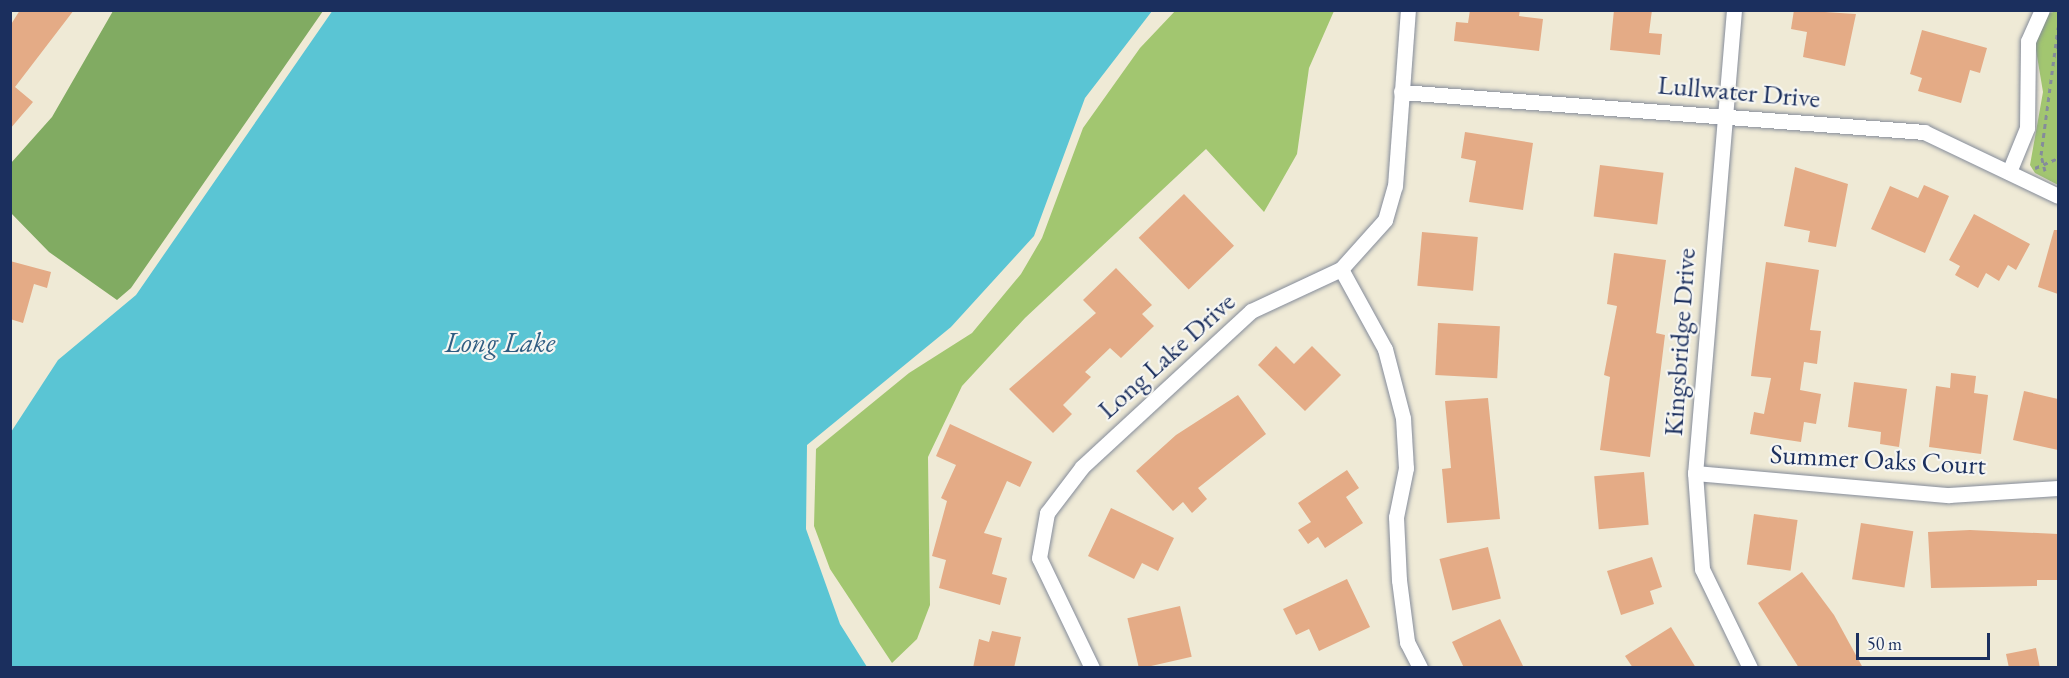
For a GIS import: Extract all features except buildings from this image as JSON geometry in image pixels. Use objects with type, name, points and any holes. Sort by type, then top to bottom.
[{"type":"street","name":"Long Lake Drive","points":[[1092,668],[1039,558],[1047,513],[1089,459],[1251,311],[1341,269],[1385,220],[1395,186],[1408,10]]},
{"type":"street","name":"Kingsbridge Drive","points":[[1734,10],[1722,116],[1695,473],[1702,569],[1750,668]]},
{"type":"street","points":[[2009,172],[2027,128],[2028,41],[2042,10]]},
{"type":"street","name":"Lullwater Drive","points":[[1401,92],[1924,132],[2058,196]]},
{"type":"street","points":[[1341,269],[1385,349],[1403,418],[1406,468],[1396,516],[1400,580],[1407,642],[1420,668]]},
{"type":"street","name":"Summer Oaks Court","points":[[1695,473],[1949,495],[2058,488]]},
{"type":"path","points":[[2053,178],[2041,155],[2052,54],[2058,27]]},
{"type":"path","points":[[2052,54],[2058,60]]},
{"type":"green space","points":[[1176,10],[1334,11],[1309,68],[1297,154],[1264,212],[1206,149],[1025,318],[962,386],[928,457],[930,605],[917,639],[892,663],[830,569],[814,526],[816,449],[909,373],[972,333],[1021,274],[1042,238],[1083,128],[1140,48]]},
{"type":"green space","points":[[113,11],[323,11],[131,288],[117,300],[49,252],[10,212],[11,163],[52,117]]},
{"type":"green space","points":[[2058,11],[2058,185],[2035,173],[2030,165],[2043,92],[2035,44],[2049,13]]},
{"type":"water","name":"Long Lake","points":[[333,10],[1152,11],[1085,98],[1034,236],[951,327],[807,445],[806,529],[840,624],[867,667],[11,667],[11,432],[58,360],[136,295]]}]
